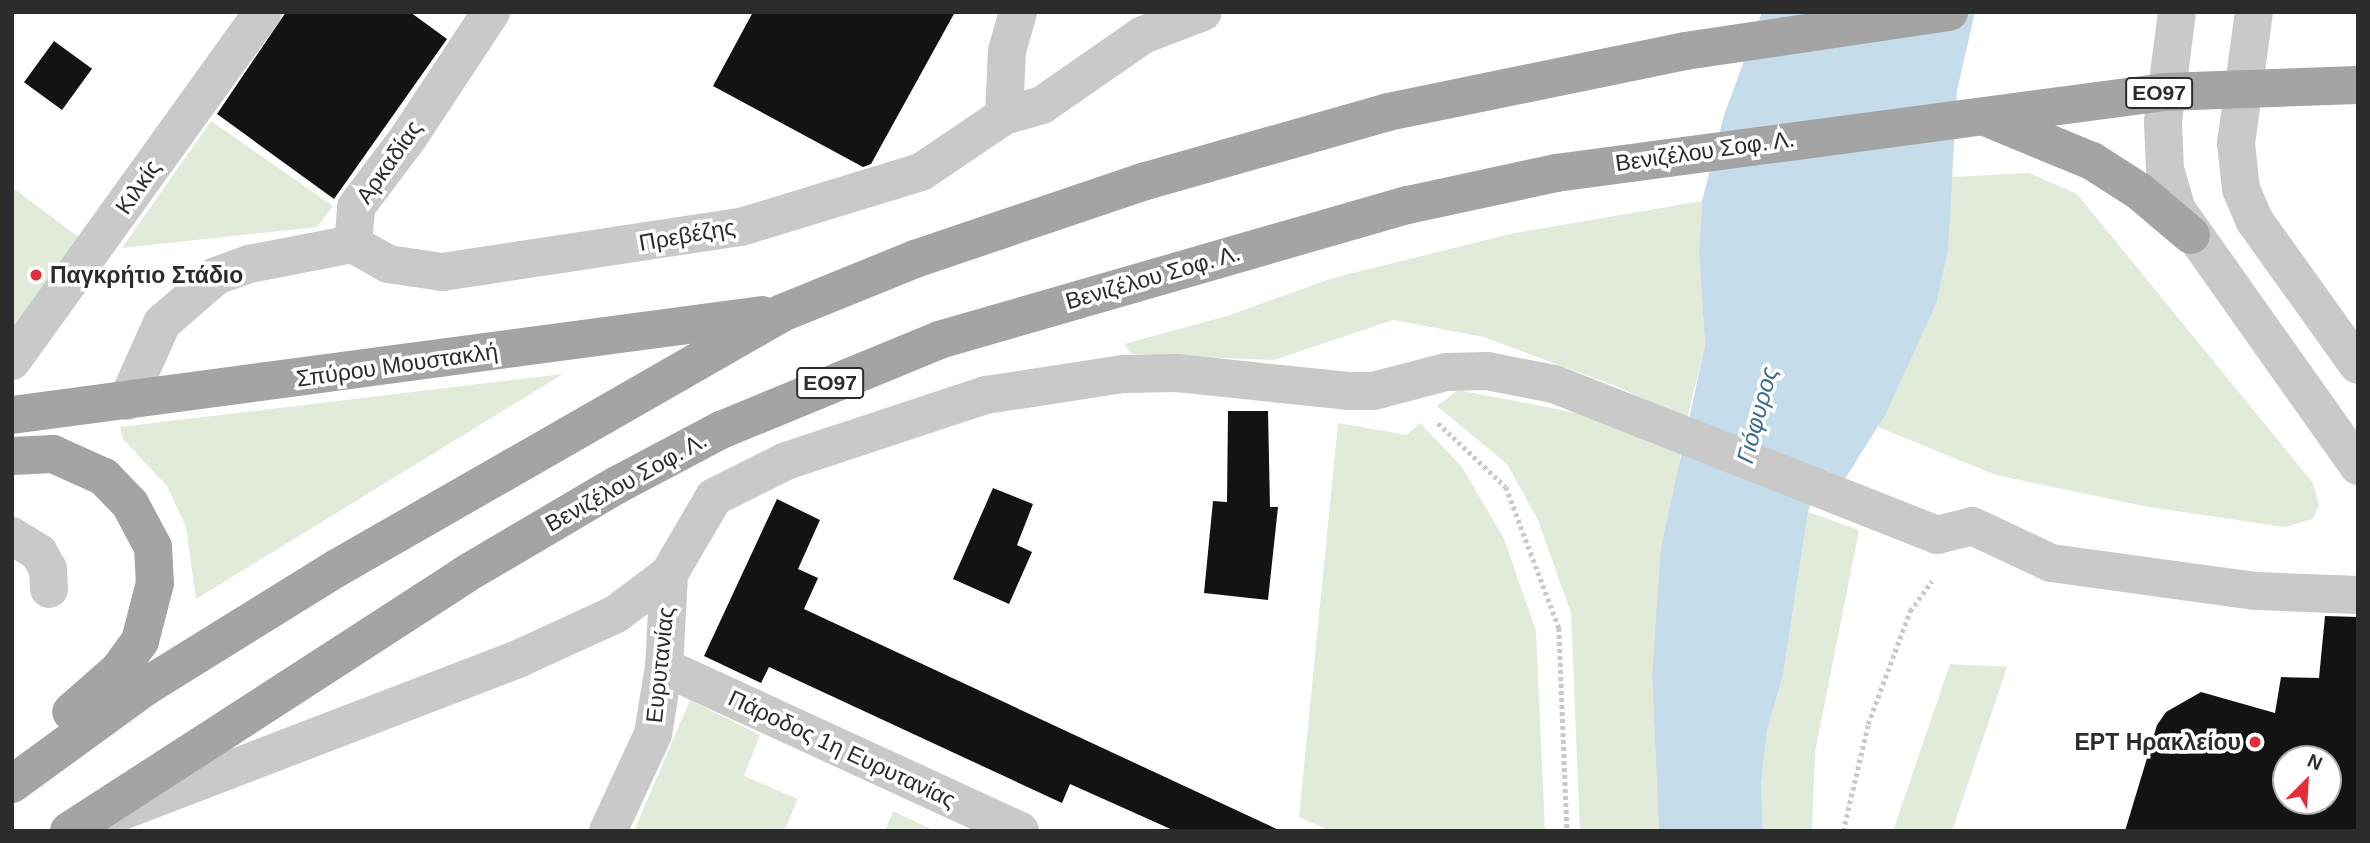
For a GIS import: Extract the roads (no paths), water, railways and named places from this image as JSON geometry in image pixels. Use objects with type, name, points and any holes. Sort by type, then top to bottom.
[{"type":"main road","points":[[12,784],[145,687],[337,568],[782,313],[915,259],[1146,181],[1388,112],[1685,51],[1949,12]]},
{"type":"main road","name":"Βενιζέλου Σοφ. Λ.","points":[[70,831],[464,575],[582,505],[721,430],[939,340],[1101,290],[1408,205],[1556,173],[1681,153],[2165,92],[2358,85]]},
{"type":"main road","points":[[1968,115],[2092,161],[2139,191],[2192,234]]},
{"type":"main road","name":"Σπύρου Μουστακλή","points":[[12,415],[782,313]]},
{"type":"main road","points":[[12,456],[53,454],[113,484],[148,536],[155,583],[147,621],[132,654],[90,700],[42,732],[12,765]]},
{"type":"street","name":"Κιλκίς","points":[[12,360],[262,12]]},
{"type":"street","name":"Αρκαδίας","points":[[353,244],[356,207],[408,138],[491,12]]},
{"type":"street","points":[[1004,116],[1004,70],[1018,12]]},
{"type":"street","name":"Πρεβέζης","points":[[353,244],[388,264],[442,272],[741,227],[921,172],[1004,116],[1042,105],[1143,36],[1203,12]]},
{"type":"street","points":[[2177,12],[2165,92],[2165,169],[2177,210],[2358,466]]},
{"type":"street","points":[[2254,12],[2236,160],[2246,204],[2358,365]]},
{"type":"street","points":[[127,401],[162,323],[216,276],[270,259],[353,244]]},
{"type":"street","points":[[70,831],[520,658],[616,614],[669,573],[714,497],[737,483],[786,461],[986,395],[1124,374],[1177,373],[1348,391],[1396,385],[1446,372],[1487,371],[1554,384],[1937,535],[1972,526],[2051,564],[2256,591],[2358,594]]},
{"type":"street","points":[[12,536],[39,553],[48,569],[49,589]]},
{"type":"street","name":"Ευρυτανίας","points":[[608,831],[653,734],[664,667],[669,573]]},
{"type":"street","name":"Πάροδος 1η Ευρυτανίας","points":[[664,667],[1020,831]]},
{"type":"water","name":"Γιόφυρος","points":[[1762,12],[1975,12],[1957,91],[1948,250],[1936,304],[1885,415],[1845,479],[1825,470],[1808,512],[1783,675],[1767,731],[1761,785],[1763,831],[1659,831],[1652,676],[1661,548],[1705,345],[1699,252],[1702,201],[1724,115]]},
{"type":"place","name":"Παγκρήτιο Στάδιο","points":[[36,275]]},
{"type":"place","name":"ΕΡΤ Ηρακλείου","points":[[2255,742]]}]
